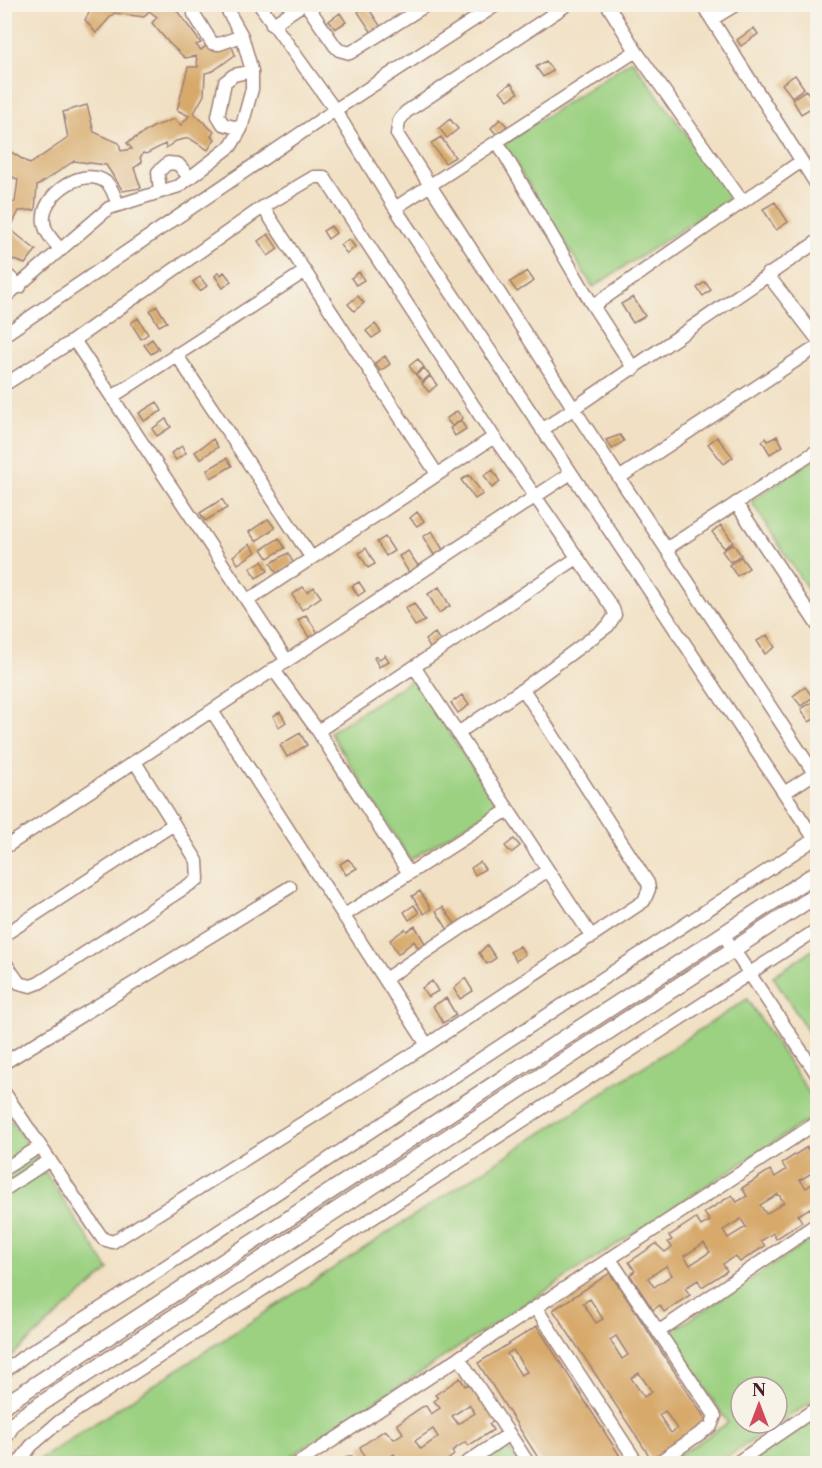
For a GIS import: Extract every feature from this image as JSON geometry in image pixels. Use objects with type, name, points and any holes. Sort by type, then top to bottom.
[{"type":"street","points":[[196,4],[194,14],[212,43],[219,44],[242,36]]},
{"type":"street","points":[[4,298],[109,208],[179,186],[225,153],[241,129],[252,89],[252,71],[242,36],[224,4]]},
{"type":"street","points":[[4,1372],[23,1357],[141,1283],[816,840],[395,208],[335,110],[259,4]]},
{"type":"street","points":[[272,25],[305,4],[334,46],[350,53],[428,4]]},
{"type":"street","points":[[4,335],[335,110],[498,4]]},
{"type":"street","points":[[568,4],[406,112],[399,121],[397,134],[619,478],[816,772],[784,793]]},
{"type":"street","points":[[607,4],[636,51],[742,201]]},
{"type":"street","points":[[702,4],[800,162],[818,187]]},
{"type":"street","points":[[712,19],[737,4]]},
{"type":"street","points":[[814,4],[818,10]]},
{"type":"street","points":[[395,208],[636,51]]},
{"type":"street","points":[[241,129],[223,124],[218,116],[225,82],[234,75],[252,71]]},
{"type":"street","points":[[498,143],[593,306],[634,369]]},
{"type":"street","points":[[593,306],[800,162]]},
{"type":"street","points":[[160,192],[158,172],[168,163],[178,164],[190,178]]},
{"type":"street","points":[[4,385],[74,340],[263,207],[314,177],[324,177],[534,497],[610,603],[615,615],[613,620],[524,689],[458,733]]},
{"type":"street","points":[[61,250],[46,231],[44,223],[47,203],[55,192],[67,184],[96,179],[107,183],[118,204]]},
{"type":"street","points":[[263,207],[437,474]]},
{"type":"street","points":[[542,430],[818,241]]},
{"type":"street","points":[[4,272],[20,286]]},
{"type":"street","points":[[112,397],[304,272]]},
{"type":"street","points":[[767,274],[818,340]]},
{"type":"street","points":[[74,340],[287,661]]},
{"type":"street","points":[[619,478],[818,346]]},
{"type":"street","points":[[176,354],[311,557]]},
{"type":"street","points":[[247,601],[494,437]]},
{"type":"street","points":[[666,549],[818,450]]},
{"type":"street","points":[[4,849],[571,473]]},
{"type":"street","points":[[736,503],[818,626]]},
{"type":"street","points":[[318,731],[577,558]]},
{"type":"street","points":[[415,668],[592,937]]},
{"type":"street","points":[[273,669],[318,731],[408,872]]},
{"type":"street","points":[[4,1092],[48,1161],[103,1239],[113,1242],[427,1045],[644,901],[649,889],[648,883],[524,689]]},
{"type":"street","points":[[212,711],[427,1045]]},
{"type":"street","points":[[4,961],[20,983],[31,986],[198,879],[199,867],[135,762]]},
{"type":"street","points":[[343,916],[408,872],[508,810]]},
{"type":"street","points":[[4,935],[174,824]]},
{"type":"street","points":[[385,979],[548,870]]},
{"type":"street","points":[[4,1405],[818,872]]},
{"type":"street","points":[[4,1063],[290,887]]},
{"type":"street","points":[[4,1438],[12,1425],[21,1417],[818,894]]},
{"type":"street","points":[[18,1464],[31,1446],[60,1421],[818,928]]},
{"type":"street","points":[[723,934],[818,1076]]},
{"type":"street","points":[[297,1464],[817,1125]]},
{"type":"street","points":[[4,1169],[39,1147]]},
{"type":"street","points":[[4,1190],[48,1161]]},
{"type":"street","points":[[658,1332],[818,1223]]},
{"type":"street","points":[[610,1259],[716,1416],[711,1426],[656,1464]]},
{"type":"street","points":[[536,1308],[638,1464]]},
{"type":"street","points":[[460,1359],[529,1464]]},
{"type":"street","points":[[741,1462],[818,1407]]},
{"type":"street","points":[[465,1464],[509,1434]]},
{"type":"green space","points":[[632,60],[732,197],[593,287],[503,144]]},
{"type":"green space","points":[[817,457],[817,604],[751,501]]},
{"type":"green space","points":[[413,679],[498,805],[410,860],[330,732]]},
{"type":"green space","points":[[817,947],[817,1046],[773,976]]},
{"type":"green space","points":[[747,999],[817,1105],[817,1114],[281,1463],[34,1463]]},
{"type":"green space","points":[[4,1109],[109,1270],[5,1362],[4,1362]]},
{"type":"green space","points":[[817,1236],[817,1294],[809,1300],[817,1313],[817,1398],[789,1416],[789,1375],[729,1375],[729,1435],[761,1435],[718,1463],[667,1463],[728,1423],[669,1333]]},
{"type":"green space","points":[[817,1418],[817,1463],[754,1463],[752,1461]]},
{"type":"green space","points":[[506,1445],[518,1463],[477,1463]]},
{"type":"building","points":[[94,4],[172,4],[201,43],[196,45],[201,50],[206,46],[212,50],[231,44],[235,55],[213,71],[205,73],[204,95],[194,113],[214,132],[211,136],[215,139],[208,150],[189,138],[176,141],[166,148],[165,144],[146,154],[143,153],[140,158],[142,162],[134,168],[141,188],[123,191],[106,165],[74,161],[37,186],[35,210],[19,211],[10,229],[36,250],[25,264],[4,256],[4,206],[15,202],[18,180],[4,172],[5,148],[30,164],[68,138],[63,112],[87,105],[94,132],[119,143],[121,151],[132,149],[127,143],[153,127],[174,119],[181,125],[189,116],[177,110],[188,67],[198,67],[196,56],[185,58],[168,42],[152,23],[157,17],[149,11],[144,17],[114,13],[96,33],[85,20]]},
{"type":"building","points":[[367,6],[381,27],[372,33],[358,12]]},
{"type":"building","points":[[340,13],[346,22],[335,29],[329,21]]},
{"type":"building","points":[[754,28],[758,34],[741,46],[737,40]]},
{"type":"building","points":[[546,61],[553,71],[543,77],[536,67]]},
{"type":"building","points":[[795,75],[804,88],[792,97],[782,84]]},
{"type":"building","points":[[511,83],[518,93],[508,100],[500,91]]},
{"type":"building","points":[[806,90],[816,105],[801,114],[792,99]]},
{"type":"building","points":[[450,119],[458,129],[447,138],[439,128]]},
{"type":"building","points":[[500,119],[507,126],[497,135],[491,128]]},
{"type":"building","points":[[441,137],[455,157],[445,163],[431,143]]},
{"type":"building","points":[[775,202],[788,222],[776,230],[763,209]]},
{"type":"building","points":[[331,226],[336,233],[328,239],[323,231]]},
{"type":"building","points":[[268,234],[278,249],[268,256],[258,241]]},
{"type":"building","points":[[349,239],[355,247],[347,254],[340,245]]},
{"type":"building","points":[[527,271],[534,281],[517,292],[510,282]]},
{"type":"building","points":[[219,272],[221,275],[224,272],[231,281],[223,288],[215,276]]},
{"type":"building","points":[[359,272],[364,280],[356,285],[351,278]]},
{"type":"building","points":[[200,277],[207,286],[200,291],[193,282]]},
{"type":"building","points":[[705,282],[711,290],[703,296],[697,288]]},
{"type":"building","points":[[358,296],[364,303],[354,311],[348,304]]},
{"type":"building","points":[[633,297],[645,316],[633,323],[621,304]]},
{"type":"building","points":[[157,306],[167,322],[159,326],[150,311]]},
{"type":"building","points":[[138,318],[148,334],[141,339],[131,323]]},
{"type":"building","points":[[375,324],[381,332],[372,338],[366,331]]},
{"type":"building","points":[[152,339],[159,349],[151,354],[144,345]]},
{"type":"building","points":[[385,356],[390,364],[380,371],[375,363]]},
{"type":"building","points":[[418,359],[424,367],[415,374],[409,366]]},
{"type":"building","points":[[424,368],[430,375],[422,382],[416,375]]},
{"type":"building","points":[[430,376],[437,385],[429,392],[422,384]]},
{"type":"building","points":[[157,402],[162,411],[144,421],[139,413]]},
{"type":"building","points":[[457,411],[463,418],[452,426],[446,419]]},
{"type":"building","points":[[166,419],[171,427],[157,436],[152,429]]},
{"type":"building","points":[[461,421],[466,429],[455,436],[450,428]]},
{"type":"building","points":[[620,435],[624,441],[612,449],[606,440]]},
{"type":"building","points":[[777,436],[783,446],[770,454],[762,441],[766,438],[768,441]]},
{"type":"building","points":[[717,437],[733,457],[724,464],[708,444]]},
{"type":"building","points":[[213,439],[218,447],[200,459],[195,452]]},
{"type":"building","points":[[182,446],[186,453],[176,460],[171,453]]},
{"type":"building","points":[[227,458],[232,466],[211,478],[207,470]]},
{"type":"building","points":[[493,470],[500,482],[492,488],[484,475]]},
{"type":"building","points":[[469,475],[483,494],[475,499],[461,480]]},
{"type":"building","points":[[222,499],[227,508],[205,521],[200,513]]},
{"type":"building","points":[[417,512],[424,521],[417,526],[410,518]]},
{"type":"building","points":[[268,519],[275,528],[256,541],[249,532]]},
{"type":"building","points":[[721,525],[733,542],[724,548],[712,532]]},
{"type":"building","points":[[432,531],[443,550],[434,555],[423,537]]},
{"type":"building","points":[[385,537],[394,551],[386,556],[377,542]]},
{"type":"building","points":[[279,538],[285,548],[268,558],[262,549]]},
{"type":"building","points":[[250,544],[256,552],[238,564],[233,556]]},
{"type":"building","points":[[733,544],[741,555],[730,562],[722,551]]},
{"type":"building","points":[[366,548],[375,564],[368,568],[359,553]]},
{"type":"building","points":[[408,551],[421,570],[411,576],[399,556]]},
{"type":"building","points":[[288,553],[294,564],[277,574],[271,563]]},
{"type":"building","points":[[741,557],[749,568],[737,576],[729,565]]},
{"type":"building","points":[[262,561],[268,571],[256,578],[250,568]]},
{"type":"building","points":[[359,582],[365,591],[358,596],[352,586]]},
{"type":"building","points":[[303,587],[307,592],[314,587],[321,597],[302,610],[292,595]]},
{"type":"building","points":[[439,587],[450,606],[439,613],[428,594]]},
{"type":"building","points":[[414,603],[425,621],[415,626],[405,608]]},
{"type":"building","points":[[306,615],[318,633],[310,639],[298,620]]},
{"type":"building","points":[[435,633],[440,641],[430,648],[425,640]]},
{"type":"building","points":[[767,635],[775,647],[765,654],[757,641]]},
{"type":"building","points":[[385,655],[389,661],[379,667],[374,658],[376,656],[378,660]]},
{"type":"building","points":[[805,687],[813,697],[801,706],[793,696]]},
{"type":"building","points":[[462,695],[469,705],[458,713],[451,703]]},
{"type":"building","points":[[814,701],[818,707],[818,717],[809,722],[801,709]]},
{"type":"building","points":[[280,712],[286,722],[279,727],[273,716]]},
{"type":"building","points":[[300,733],[307,745],[287,757],[280,745]]},
{"type":"building","points":[[514,839],[520,846],[511,853],[505,846]]},
{"type":"building","points":[[348,859],[357,868],[346,875],[340,864]]},
{"type":"building","points":[[480,862],[485,869],[475,875],[471,868]]},
{"type":"building","points":[[420,891],[431,909],[424,914],[412,896]]},
{"type":"building","points":[[414,905],[419,913],[409,920],[404,912]]},
{"type":"building","points":[[443,907],[456,925],[448,930],[436,911]]},
{"type":"building","points":[[415,926],[426,945],[419,949],[414,941],[398,954],[390,940],[405,929],[407,931]]},
{"type":"building","points":[[487,945],[496,958],[487,964],[479,953]]},
{"type":"building","points":[[520,946],[525,954],[516,961],[510,952]]},
{"type":"building","points":[[465,978],[473,991],[460,999],[454,989]]},
{"type":"building","points":[[432,981],[438,991],[428,997],[422,988]]},
{"type":"building","points":[[446,998],[456,1015],[443,1023],[433,1006]]},
{"type":"building","points":[[807,1147],[812,1155],[818,1152],[818,1174],[815,1171],[800,1180],[806,1188],[818,1180],[818,1212],[814,1214],[810,1208],[798,1215],[802,1222],[776,1239],[773,1233],[761,1241],[765,1246],[740,1262],[735,1256],[723,1264],[727,1271],[702,1287],[698,1280],[685,1288],[690,1295],[664,1312],[660,1305],[653,1310],[630,1275],[635,1271],[629,1262],[656,1244],[665,1252],[672,1247],[668,1242],[672,1240],[669,1236],[696,1218],[701,1226],[710,1221],[704,1213],[732,1195],[737,1202],[747,1196],[742,1188],[770,1170],[775,1177],[786,1170],[782,1163]],"holes":[[[778,1194],[784,1202],[766,1214],[760,1205]],[[741,1219],[746,1227],[728,1238],[723,1230]],[[704,1243],[710,1252],[690,1265],[684,1256]],[[666,1266],[672,1275],[654,1287],[648,1278]]]},
{"type":"building","points":[[610,1273],[708,1423],[652,1460],[553,1310]],"holes":[[[590,1299],[603,1319],[596,1323],[583,1303]],[[616,1336],[628,1355],[622,1359],[610,1340]],[[639,1373],[652,1392],[644,1397],[631,1378]],[[665,1411],[677,1429],[671,1433],[659,1415]]]},
{"type":"building","points":[[537,1326],[625,1464],[542,1464],[478,1363]],"holes":[[[513,1350],[527,1372],[521,1375],[507,1354]]]},
{"type":"building","points":[[460,1378],[465,1386],[472,1382],[497,1419],[489,1424],[493,1430],[468,1446],[465,1442],[452,1451],[454,1455],[442,1464],[400,1464],[394,1454],[379,1464],[336,1464],[348,1456],[352,1456],[356,1461],[364,1456],[360,1447],[385,1430],[394,1439],[403,1433],[397,1424],[422,1407],[426,1406],[431,1414],[440,1408],[434,1401],[438,1398],[435,1395]],"holes":[[[469,1405],[475,1413],[458,1424],[452,1416]],[[433,1429],[438,1437],[421,1449],[415,1441]]]}]
